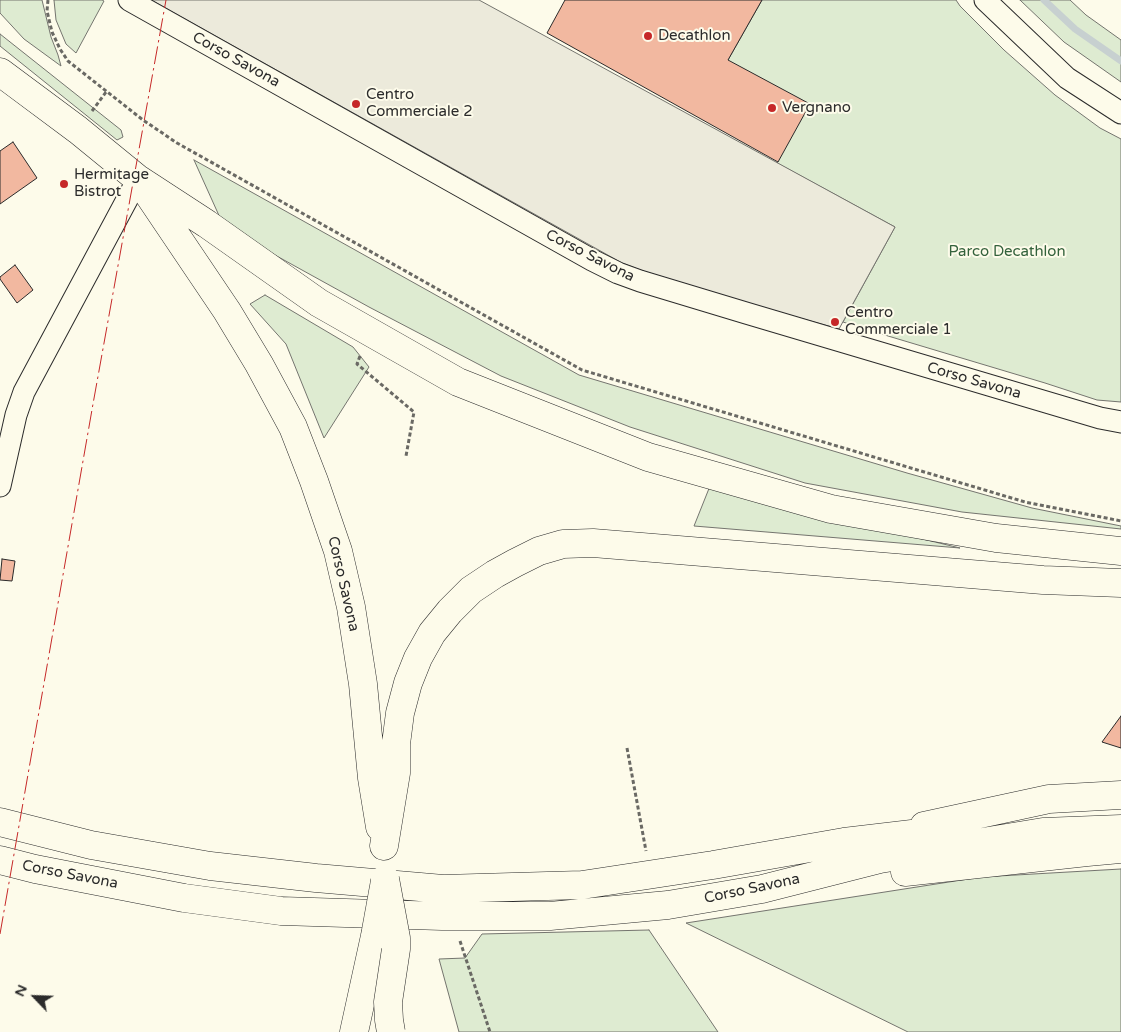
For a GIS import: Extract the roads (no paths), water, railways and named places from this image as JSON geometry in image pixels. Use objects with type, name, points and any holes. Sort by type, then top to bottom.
[{"type":"main road","name":"Corso Savona","points":[[0,72],[78,130],[138,179],[227,311],[259,364],[293,427],[314,481],[338,551],[351,607],[363,684],[372,778],[385,864],[375,936],[354,1032]]},
{"type":"main road","points":[[138,179],[207,224],[319,303],[458,382],[648,457],[831,509],[996,538],[1121,551]]},
{"type":"main road","points":[[391,1032],[388,1002],[396,938],[385,864],[396,773],[396,744],[400,713],[408,683],[418,658],[432,633],[450,611],[472,590],[495,574],[539,551],[563,544],[593,543],[1043,580],[1121,583]]},
{"type":"main road","points":[[844,842],[1049,799],[1121,795]]},
{"type":"main road","name":"Corso Savona","points":[[0,822],[91,845],[210,866],[316,878],[443,889],[582,885],[844,842],[1051,817],[1121,813]]},
{"type":"main road","name":"Corso Savona","points":[[0,860],[35,869],[184,898],[280,911],[442,916],[550,916],[668,905],[762,889],[890,857],[1043,832],[1121,829]]},
{"type":"main road","points":[[762,889],[1121,849]]},
{"type":"street","name":"Corso Savona","points":[[129,0],[618,273],[1100,418],[1121,422]]},
{"type":"street","points":[[985,0],[1067,78],[1121,114]]},
{"type":"street","points":[[0,486],[8,413],[24,392],[138,179]]},
{"type":"waterway","points":[[1044,0],[1075,29],[1121,61]]},
{"type":"place","name":"Decathlon","points":[[648,36]]},
{"type":"place","name":"Centro Commerciale 2","points":[[356,104]]},
{"type":"place","name":"Vergnano","points":[[772,108]]},
{"type":"place","name":"Hermitage Bistrot","points":[[64,184]]},
{"type":"place","name":"Centro Commerciale 1","points":[[835,322]]},
{"type":"park label","name":"Parco Decathlon","points":[[1007,252]]}]
